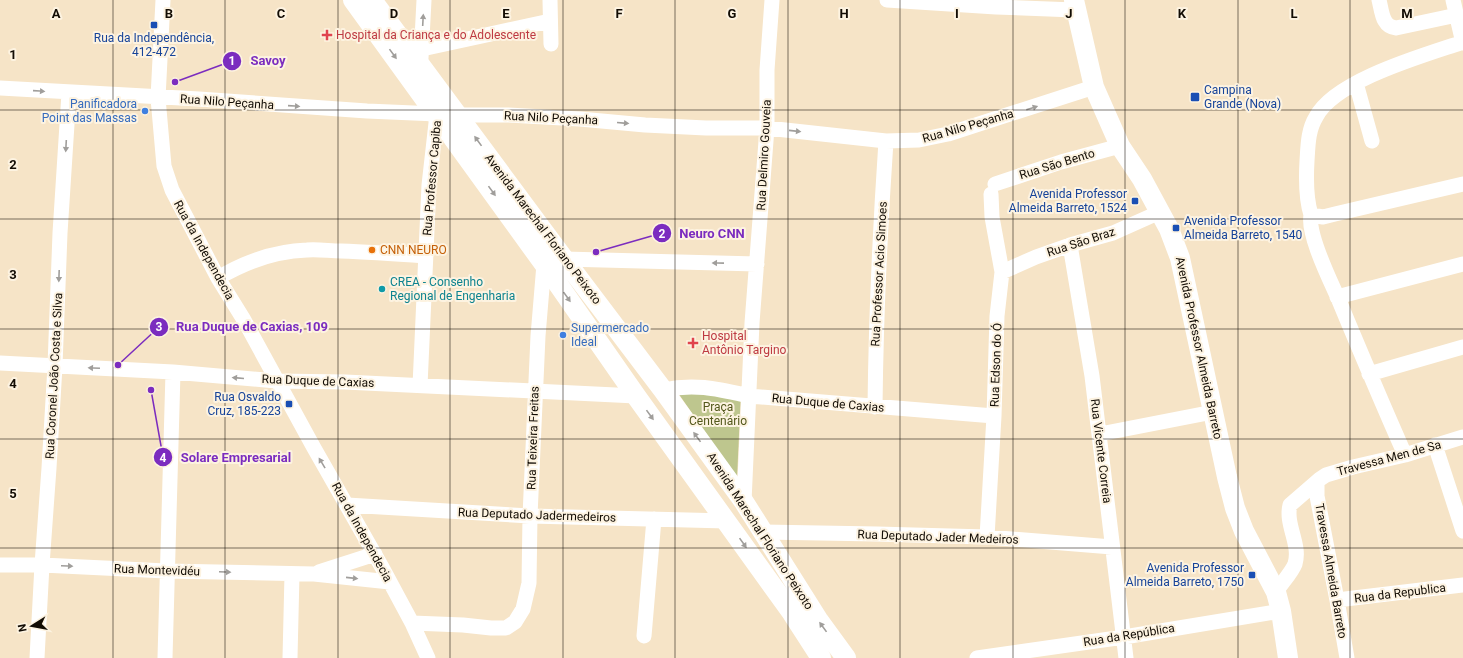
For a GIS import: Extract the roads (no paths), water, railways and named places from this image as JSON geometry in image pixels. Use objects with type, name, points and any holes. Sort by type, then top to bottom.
[{"type":"main road","name":"Avenida Marechal Floriano Peixoto","points":[[353,0],[437,114],[636,396],[727,521],[792,613],[821,658]]},
{"type":"main road","name":"Avenida Marechal Floriano Peixoto","points":[[372,0],[421,58],[458,115],[663,390],[744,502],[819,621],[846,658]]},
{"type":"main road","name":"Avenida Professor Almeida Barreto","points":[[1075,5],[1094,87],[1120,146],[1142,179],[1160,212],[1169,229],[1180,258],[1235,508],[1244,531],[1278,601],[1288,658]]},
{"type":"main road","name":"Rua Nilo Peçanha","points":[[437,114],[458,115]]},
{"type":"street","name":"Rua da Independecia","points":[[163,0],[158,98],[164,166],[172,190],[218,278],[244,320],[276,381],[375,554],[412,623],[428,658]]},
{"type":"street","points":[[424,0],[421,58],[550,21]]},
{"type":"street","points":[[550,0],[551,44]]},
{"type":"street","name":"Rua Delmiro Gouveia","points":[[744,502],[752,323],[767,128],[767,70],[772,0]]},
{"type":"street","points":[[887,0],[996,7],[1075,5]]},
{"type":"street","points":[[1379,0],[1386,24],[1390,28],[1457,15]]},
{"type":"street","points":[[1405,455],[1369,374],[1313,234],[1310,223],[1306,170],[1310,129],[1316,115],[1330,100],[1356,83],[1395,64],[1463,43],[1453,0]]},
{"type":"street","points":[[1356,83],[1372,141]]},
{"type":"street","name":"Rua Nilo Peçanha","points":[[458,115],[508,115],[706,128],[767,128],[886,141],[920,140],[942,136],[1094,87]]},
{"type":"street","name":"Rua Nilo Peçanha","points":[[0,88],[437,114]]},
{"type":"street","name":"Rua Coronel João Costa e Silva","points":[[37,658],[42,565],[50,468],[60,233],[69,93]]},
{"type":"street","name":"Rua Professor Capiba","points":[[420,386],[429,186],[437,114]]},
{"type":"street","name":"Rua Professor Acio Simoes","points":[[875,407],[879,255],[886,141]]},
{"type":"street","name":"Rua São Bento","points":[[993,189],[1061,162],[1120,146]]},
{"type":"street","points":[[1310,212],[1323,217],[1463,184]]},
{"type":"street","name":"Rua Edson do Ó","points":[[987,537],[994,416],[997,316],[1002,272],[992,217],[993,189]]},
{"type":"street","name":"Rua São Braz","points":[[1002,272],[1036,257],[1070,245],[1113,233],[1160,212]]},
{"type":"street","name":"Rua Vicente Correia","points":[[1070,245],[1100,434],[1126,658]]},
{"type":"street","points":[[218,278],[230,270],[262,258],[289,252],[308,250],[426,256]]},
{"type":"street","points":[[564,259],[757,264]]},
{"type":"street","name":"Rua Teixeira Freitas","points":[[412,623],[506,628],[515,622],[523,609],[528,582],[535,391],[544,264]]},
{"type":"street","points":[[1337,297],[1463,264]]},
{"type":"street","points":[[1369,374],[1463,347]]},
{"type":"street","name":"Rua Duque de Caxias","points":[[0,363],[173,372],[276,381],[345,382],[636,396]]},
{"type":"street","points":[[165,658],[166,570],[173,372]]},
{"type":"street","name":"Rua Duque de Caxias","points":[[663,390],[680,386],[696,386],[715,388],[749,396],[994,416]]},
{"type":"street","points":[[1100,434],[1213,412]]},
{"type":"street","name":"Travessa Men de Sa","points":[[1278,601],[1295,565],[1296,555],[1289,510],[1290,505],[1300,495],[1326,475],[1405,455],[1463,437]]},
{"type":"street","points":[[1435,446],[1461,516],[1463,531]]},
{"type":"street","name":"Travessa Almeida Barreto","points":[[1317,483],[1317,496],[1337,600],[1346,658]]},
{"type":"street","name":"Rua Deputado Jadermedeiros","points":[[347,505],[530,516],[727,521]]},
{"type":"street","points":[[644,636],[654,519]]},
{"type":"street","name":"Rua Deputado Jader Medeiros","points":[[763,532],[987,537],[1112,547]]},
{"type":"street","name":"Rua Montevidéu","points":[[314,574],[375,554]]},
{"type":"street","name":"Rua Montevidéu","points":[[0,565],[42,565],[314,574],[390,582]]},
{"type":"street","points":[[290,658],[292,574]]},
{"type":"street","name":"Rua da Republica","points":[[1337,600],[1463,585]]},
{"type":"street","name":"Rua da República","points":[[977,658],[1124,637],[1278,601]]},
{"type":"place","name":"Rua da Independência, 412-472","points":[[154,25]]},
{"type":"place","name":"Hospital da Criança e do Adolescente","points":[[327,35]]},
{"type":"place","name":"Savoy","points":[[175,82]]},
{"type":"place","name":"Campina Grande (Nova)","points":[[1195,97]]},
{"type":"place","name":"Panificadora Point das Massas","points":[[145,111]]},
{"type":"place","name":"Avenida Professor Almeida Barreto, 1524","points":[[1135,201]]},
{"type":"place","name":"Avenida Professor Almeida Barreto, 1540","points":[[1176,228]]},
{"type":"place","name":"CNN NEURO","points":[[372,250]]},
{"type":"place","name":"Neuro CNN","points":[[596,252]]},
{"type":"place","name":"CREA - Consenho Regional de Engenharia","points":[[382,289]]},
{"type":"place","name":"Supermercado Ideal","points":[[563,335]]},
{"type":"place","name":"Hospital Antônio Targino","points":[[693,343]]},
{"type":"place","name":"Rua Duque de Caxias, 109","points":[[118,365]]},
{"type":"place","name":"Solare Empresarial","points":[[151,390]]},
{"type":"place","name":"Rua Osvaldo Cruz, 185-223","points":[[289,404]]},
{"type":"place","name":"Avenida Professor Almeida Barreto, 1750","points":[[1252,575]]},
{"type":"park label","name":"Praça Centenário","points":[[718,414]]}]
